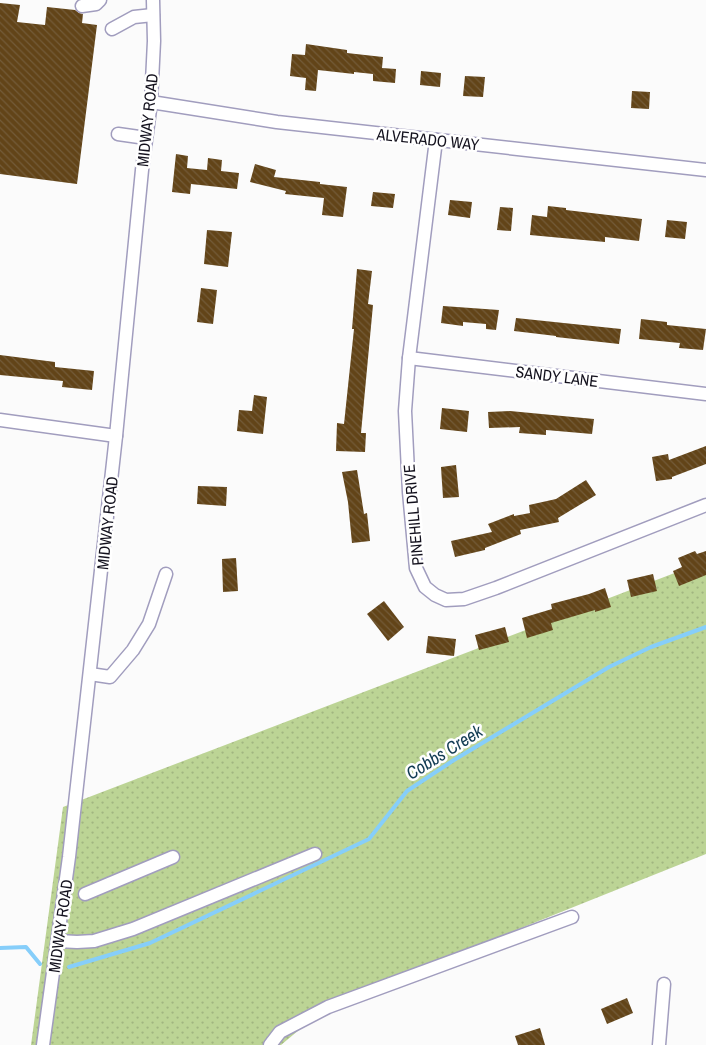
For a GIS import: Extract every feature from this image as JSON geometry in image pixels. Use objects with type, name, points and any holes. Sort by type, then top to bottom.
[{"type":"street","points":[[82,6],[96,4],[100,0]]},
{"type":"street","name":"MIDWAY ROAD","points":[[43,1045],[69,857],[116,436],[141,180],[151,102],[154,41],[153,0]]},
{"type":"street","points":[[112,28],[134,17],[153,15]]},
{"type":"street","name":"ALVERADO WAY","points":[[151,102],[277,122],[706,170]]},
{"type":"street","points":[[118,134],[146,138]]},
{"type":"street","name":"PINEHILL DRIVE","points":[[436,140],[409,358],[405,412],[408,492],[416,568],[425,587],[435,595],[446,600],[464,599],[706,505]]},
{"type":"street","name":"SANDY LANE","points":[[409,358],[706,394]]},
{"type":"street","points":[[0,420],[116,436]]},
{"type":"street","points":[[90,674],[110,677],[133,650],[149,624],[166,574]]},
{"type":"street","points":[[58,941],[94,941],[133,929],[315,854]]},
{"type":"street","points":[[85,894],[172,857]]},
{"type":"street","points":[[270,1045],[280,1032],[328,1007],[572,917]]},
{"type":"street","points":[[659,1045],[664,984]]},
{"type":"green space","points":[[706,561],[706,854],[329,1005],[281,1045],[31,1045],[63,807]]},
{"type":"building","points":[[0,3],[20,5],[17,22],[45,25],[47,7],[75,10],[83,14],[82,23],[97,25],[77,184],[0,174]]},
{"type":"building","points":[[306,44],[347,50],[347,53],[383,57],[382,68],[396,69],[395,83],[373,81],[373,74],[318,70],[316,91],[305,90],[306,78],[290,76],[292,54],[305,55]]},
{"type":"building","points":[[421,71],[441,73],[440,87],[420,85]]},
{"type":"building","points":[[465,76],[485,77],[483,97],[463,96]]},
{"type":"building","points":[[632,91],[650,92],[649,109],[631,108]]},
{"type":"building","points":[[176,154],[188,156],[187,168],[207,170],[208,158],[222,160],[221,171],[239,173],[237,189],[191,184],[190,194],[172,192]]},
{"type":"building","points":[[255,164],[276,170],[274,177],[347,187],[343,217],[322,215],[324,198],[285,194],[286,191],[250,182]]},
{"type":"building","points":[[373,192],[395,194],[393,208],[371,206]]},
{"type":"building","points":[[450,200],[472,202],[470,218],[448,215]]},
{"type":"building","points":[[548,206],[642,219],[639,241],[605,237],[605,242],[530,235],[532,215],[547,217]]},
{"type":"building","points":[[500,207],[513,208],[511,231],[497,230]]},
{"type":"building","points":[[667,220],[687,222],[685,239],[665,237]]},
{"type":"building","points":[[207,230],[232,232],[228,267],[204,264]]},
{"type":"building","points":[[357,269],[372,271],[368,304],[373,305],[361,433],[366,433],[365,452],[336,451],[337,423],[344,424],[354,329],[352,329]]},
{"type":"building","points":[[201,288],[217,290],[213,324],[197,322]]},
{"type":"building","points":[[443,306],[499,310],[496,330],[486,329],[486,324],[463,322],[463,326],[441,323]]},
{"type":"building","points":[[516,318],[621,329],[619,344],[514,331]]},
{"type":"building","points":[[641,319],[667,322],[667,325],[706,329],[703,350],[679,348],[680,343],[639,339]]},
{"type":"building","points":[[0,355],[55,362],[55,367],[94,371],[92,390],[62,387],[63,381],[0,375]]},
{"type":"building","points":[[254,395],[267,397],[263,434],[237,431],[239,410],[252,411]]},
{"type":"building","points":[[442,408],[469,411],[467,432],[440,429]]},
{"type":"building","points":[[510,411],[594,419],[592,434],[546,430],[546,435],[519,433],[520,427],[489,428],[488,412]]},
{"type":"building","points":[[706,446],[706,464],[672,477],[672,479],[656,481],[652,457],[668,454],[669,460]]},
{"type":"building","points":[[456,465],[459,497],[443,498],[441,467]]},
{"type":"building","points":[[357,470],[364,514],[367,513],[370,541],[352,543],[348,502],[342,472]]},
{"type":"building","points":[[586,480],[596,495],[558,518],[559,522],[520,530],[521,534],[485,548],[485,550],[455,557],[451,541],[492,532],[488,524],[514,514],[514,516],[530,513],[529,505],[556,499]]},
{"type":"building","points":[[198,486],[227,487],[226,506],[197,504]]},
{"type":"building","points":[[695,551],[697,554],[706,551],[706,575],[679,586],[673,571],[682,567],[678,558]]},
{"type":"building","points":[[236,558],[238,591],[223,592],[222,559]]},
{"type":"building","points":[[653,574],[657,591],[631,597],[627,580]]},
{"type":"building","points":[[605,588],[611,607],[551,623],[553,630],[527,638],[522,618],[552,609],[551,604]]},
{"type":"building","points":[[384,601],[404,627],[388,641],[367,614]]},
{"type":"building","points":[[505,627],[509,642],[479,650],[475,635]]},
{"type":"building","points":[[428,636],[456,639],[454,656],[426,653]]},
{"type":"building","points":[[627,998],[633,1013],[607,1024],[601,1009]]},
{"type":"building","points":[[540,1028],[545,1045],[518,1045],[515,1036]]},
{"type":"waterway","name":"Cobbs Creek","points":[[69,967],[150,943],[369,839],[407,791],[454,760],[609,667],[651,647],[706,627]]},
{"type":"waterway","name":"Cobbs Creek","points":[[0,948],[26,947],[40,964]]}]
